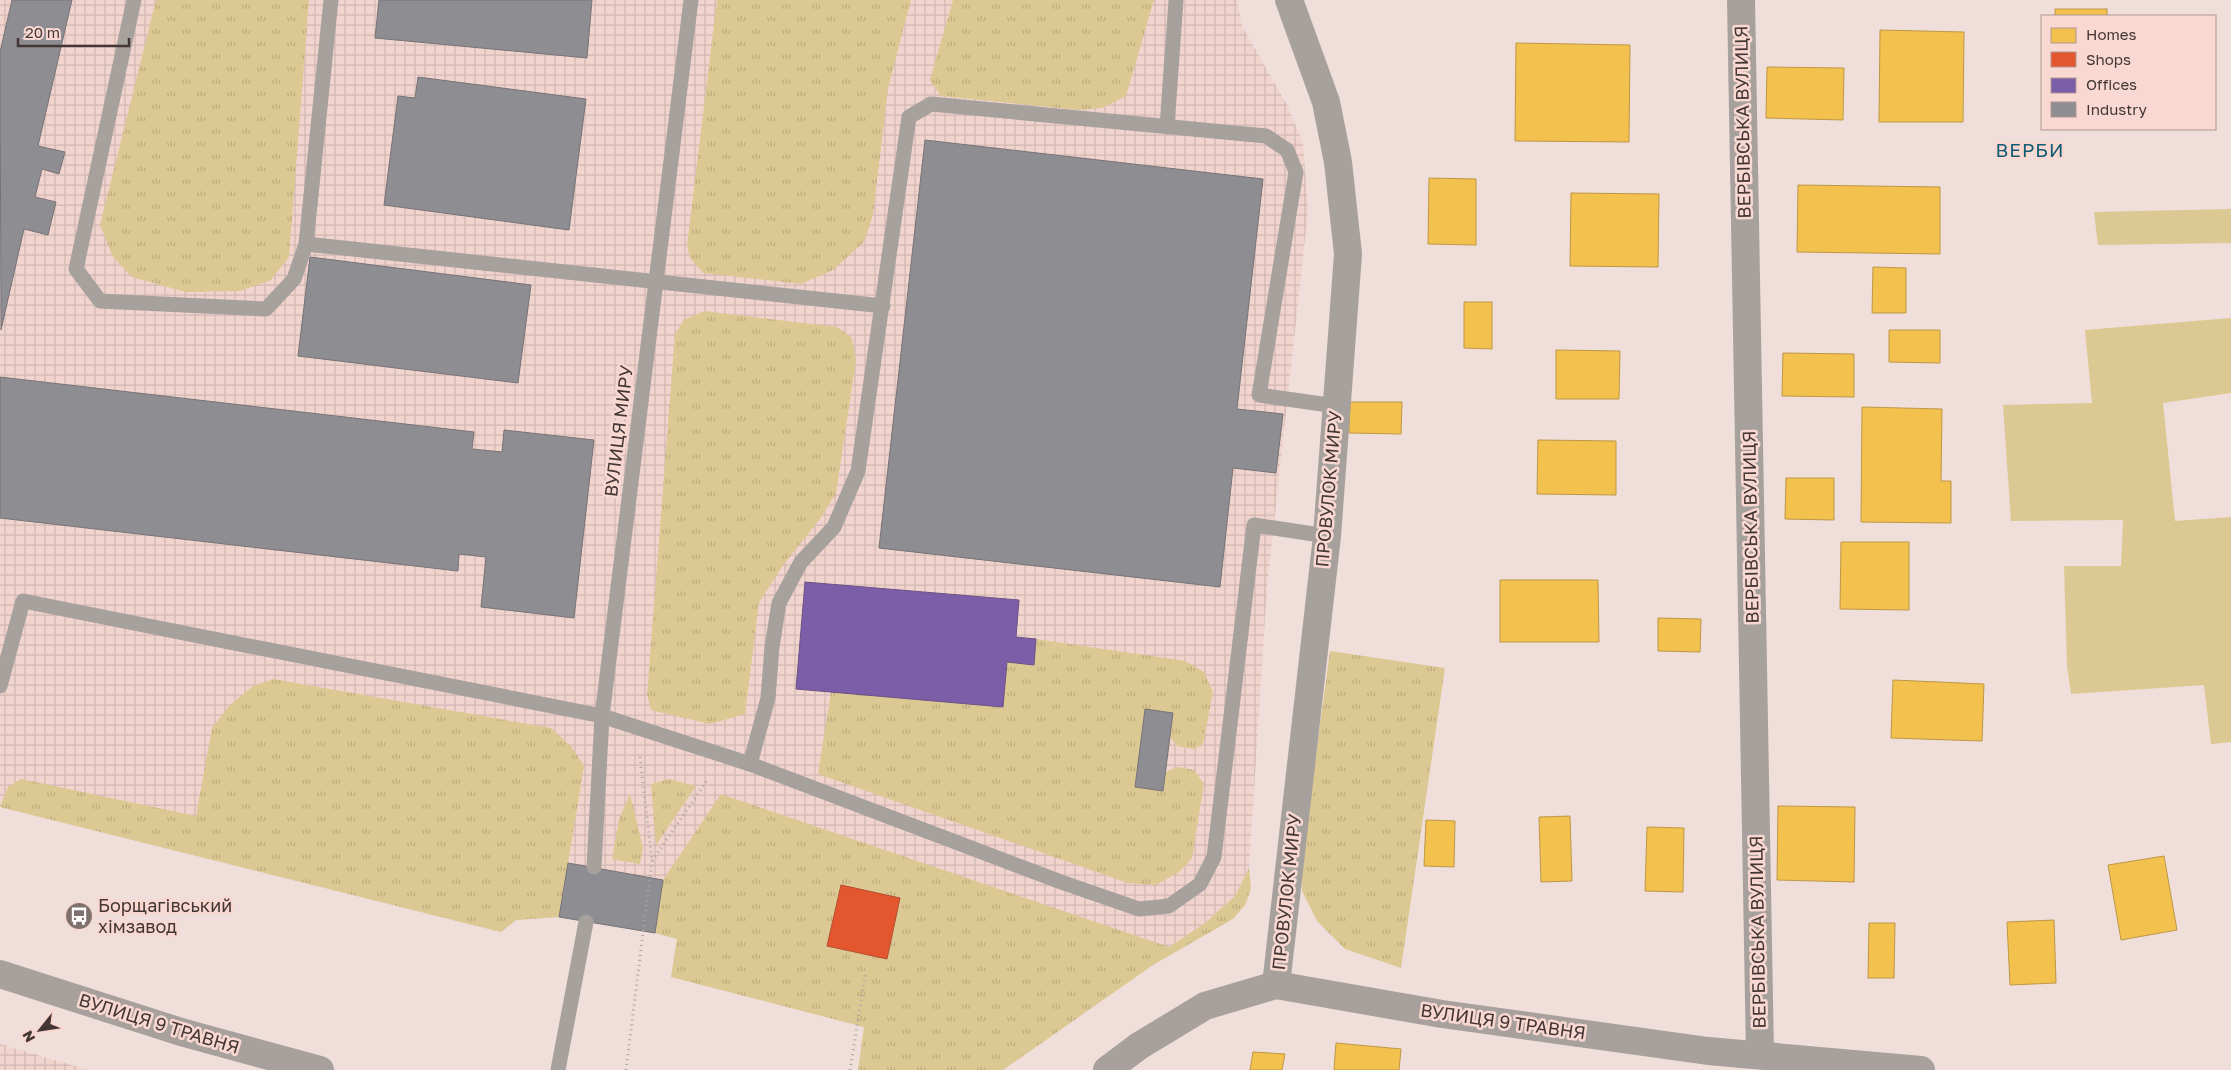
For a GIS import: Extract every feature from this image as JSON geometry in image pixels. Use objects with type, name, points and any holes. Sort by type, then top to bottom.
[{"type":"main road","name":"ВУЛИЦЯ 9 ТРАВНЯ","points":[[0,974],[181,1032],[261,1063],[320,1070]]},
{"type":"main road","name":"ВУЛИЦЯ 9 ТРАВНЯ","points":[[1107,1070],[1139,1046],[1205,1006],[1276,985],[1442,1014],[1708,1051],[1921,1070]]},
{"type":"street","name":"ПРОВУЛОК МИРУ","points":[[1276,985],[1326,536],[1348,254],[1339,171],[1326,102],[1289,0]]},
{"type":"street","name":"ВЕРБІВСЬКА ВУЛИЦЯ","points":[[1741,0],[1760,1055]]},
{"type":"lane","points":[[134,0],[76,269],[100,301],[266,309],[294,279],[306,244],[331,0]]},
{"type":"lane","name":"ВУЛИЦЯ МИРУ","points":[[594,868],[602,716],[691,0]]},
{"type":"lane","points":[[1167,127],[1176,0]]},
{"type":"lane","points":[[750,764],[768,698],[772,646],[779,603],[801,562],[834,527],[858,471],[909,117],[931,104],[1266,136],[1287,150],[1296,172],[1259,395],[1336,406]]},
{"type":"lane","points":[[306,244],[883,306]]},
{"type":"lane","points":[[0,686],[22,601],[602,716],[750,764],[1061,882],[1139,909],[1169,906],[1200,884],[1214,856],[1254,525],[1326,536]]},
{"type":"lane","points":[[558,1070],[586,922]]},
{"type":"path","points":[[626,1070],[652,861],[636,727]]},
{"type":"path","points":[[652,861],[724,756]]},
{"type":"path","points":[[850,1070],[865,975]]},
{"type":"shaded area","points":[[0,0],[1237,0],[1242,26],[1287,105],[1303,143],[1308,211],[1267,587],[1249,868],[1235,896],[1205,923],[1022,1045],[960,1051],[671,977],[677,939],[655,933],[559,917],[516,920],[501,932],[0,807]]},
{"type":"shaded area","points":[[0,1044],[88,1070],[0,1070]]},
{"type":"green space","points":[[156,0],[309,0],[289,257],[271,280],[240,291],[186,292],[132,277],[113,257],[100,225]]},
{"type":"green space","points":[[717,0],[911,0],[888,88],[873,215],[864,242],[833,270],[801,284],[703,273],[690,258],[687,245]]},
{"type":"green space","points":[[953,0],[1154,0],[1126,96],[1102,108],[1079,110],[941,96],[930,80]]},
{"type":"green space","points":[[2231,209],[2231,243],[2098,245],[2094,212]]},
{"type":"green space","points":[[704,311],[837,327],[852,338],[856,361],[836,493],[820,519],[783,565],[759,603],[745,714],[710,724],[651,710],[647,695],[675,334],[684,320]]},
{"type":"green space","points":[[2231,318],[2231,393],[2163,403],[2175,521],[2231,517],[2231,742],[2211,744],[2204,685],[2071,694],[2067,666],[2064,566],[2121,566],[2123,520],[2011,521],[2003,405],[2092,403],[2085,330]]},
{"type":"green space","points":[[1036,639],[1185,661],[1204,672],[1213,692],[1203,744],[1194,749],[1177,746],[1170,737],[1173,713],[1145,709],[1135,787],[1162,791],[1165,772],[1178,767],[1194,770],[1204,784],[1192,858],[1179,872],[1156,885],[1128,883],[818,774],[831,692],[1003,707],[1007,662],[1034,665]]},
{"type":"green space","points":[[1330,651],[1445,668],[1401,968],[1345,949],[1317,921],[1302,891],[1301,863]]},
{"type":"green space","points":[[273,679],[551,728],[571,746],[584,766],[559,917],[516,920],[501,932],[0,807],[8,787],[21,779],[196,816],[212,728],[229,706],[253,686]]},
{"type":"green space","points":[[669,779],[696,786],[656,845],[651,784]]},
{"type":"green space","points":[[630,794],[643,848],[640,864],[612,859],[619,819]]},
{"type":"green space","points":[[721,794],[1169,947],[1205,923],[1235,896],[1249,868],[1251,889],[1245,905],[1233,919],[1153,965],[1003,1070],[858,1070],[864,1027],[671,977],[677,939],[655,933],[663,880]]},
{"type":"building: Homes","points":[[2055,9],[2107,9],[2107,15],[2055,15]]},
{"type":"building: Homes","points":[[1880,30],[1964,32],[1963,122],[1879,122]]},
{"type":"building: Homes","points":[[1516,43],[1630,45],[1629,142],[1515,141]]},
{"type":"building: Homes","points":[[1767,67],[1844,68],[1843,120],[1766,118]]},
{"type":"building: Homes","points":[[1429,178],[1476,179],[1476,245],[1428,244]]},
{"type":"building: Homes","points":[[1798,185],[1940,187],[1940,254],[1797,252]]},
{"type":"building: Homes","points":[[1571,193],[1659,194],[1658,267],[1570,266]]},
{"type":"building: Homes","points":[[1873,267],[1906,268],[1906,313],[1872,313]]},
{"type":"building: Homes","points":[[1464,302],[1492,302],[1492,349],[1464,348]]},
{"type":"building: Homes","points":[[1889,330],[1940,330],[1940,363],[1889,362]]},
{"type":"building: Homes","points":[[1556,350],[1620,351],[1619,399],[1556,399]]},
{"type":"building: Homes","points":[[1783,353],[1854,354],[1854,397],[1782,396]]},
{"type":"building: Homes","points":[[1350,402],[1402,402],[1401,434],[1349,433]]},
{"type":"building: Homes","points":[[1862,407],[1942,409],[1941,481],[1951,481],[1951,523],[1861,522]]},
{"type":"building: Homes","points":[[1538,440],[1616,441],[1616,495],[1537,494]]},
{"type":"building: Homes","points":[[1786,478],[1834,478],[1834,520],[1785,519]]},
{"type":"building: Homes","points":[[1841,542],[1909,542],[1909,610],[1840,609]]},
{"type":"building: Homes","points":[[1500,580],[1598,580],[1599,642],[1500,642]]},
{"type":"building: Homes","points":[[1658,618],[1701,619],[1700,652],[1658,651]]},
{"type":"building: Homes","points":[[1893,680],[1984,684],[1982,741],[1891,738]]},
{"type":"building: Homes","points":[[1778,806],[1855,807],[1854,882],[1777,880]]},
{"type":"building: Homes","points":[[1570,816],[1572,881],[1541,882],[1539,817]]},
{"type":"building: Homes","points":[[1426,820],[1455,821],[1454,867],[1424,866]]},
{"type":"building: Homes","points":[[1647,827],[1684,828],[1683,892],[1645,891]]},
{"type":"building: Homes","points":[[2164,856],[2177,930],[2121,940],[2108,865]]},
{"type":"building: Homes","points":[[2054,920],[2056,983],[2010,985],[2007,922]]},
{"type":"building: Homes","points":[[1869,923],[1895,923],[1894,978],[1868,978]]},
{"type":"building: Homes","points":[[1336,1043],[1401,1049],[1399,1070],[1334,1070]]},
{"type":"building: Homes","points":[[1253,1052],[1285,1054],[1282,1070],[1250,1070]]},
{"type":"building: Shops","points":[[841,885],[900,898],[887,959],[827,946]]},
{"type":"building: Offices","points":[[805,582],[1019,600],[1016,637],[1036,639],[1034,665],[1007,662],[1003,707],[796,689]]},
{"type":"building: Industry","points":[[12,0],[72,0],[38,146],[65,152],[59,174],[42,169],[35,197],[56,202],[48,235],[24,229],[1,330],[0,52]]},
{"type":"building: Industry","points":[[379,0],[592,0],[587,58],[375,38]]},
{"type":"building: Industry","points":[[418,77],[586,99],[569,230],[384,205],[398,96],[415,98]]},
{"type":"building: Industry","points":[[925,140],[1263,179],[1237,409],[1283,414],[1276,473],[1233,468],[1220,587],[879,548]]},
{"type":"building: Industry","points":[[310,257],[531,285],[518,383],[298,356]]},
{"type":"building: Industry","points":[[0,377],[474,432],[472,449],[502,452],[504,430],[594,440],[574,618],[481,607],[486,557],[459,554],[458,571],[0,518]]},
{"type":"building: Industry","points":[[1145,709],[1173,713],[1163,791],[1135,787]]},
{"type":"building: Industry","points":[[568,863],[663,880],[655,933],[559,917]]},
{"type":"place","name":"Борщагівський хімзавод","points":[[79,916]]},
{"type":"district","name":"ВЕРБИ","points":[[2030,150]]}]
